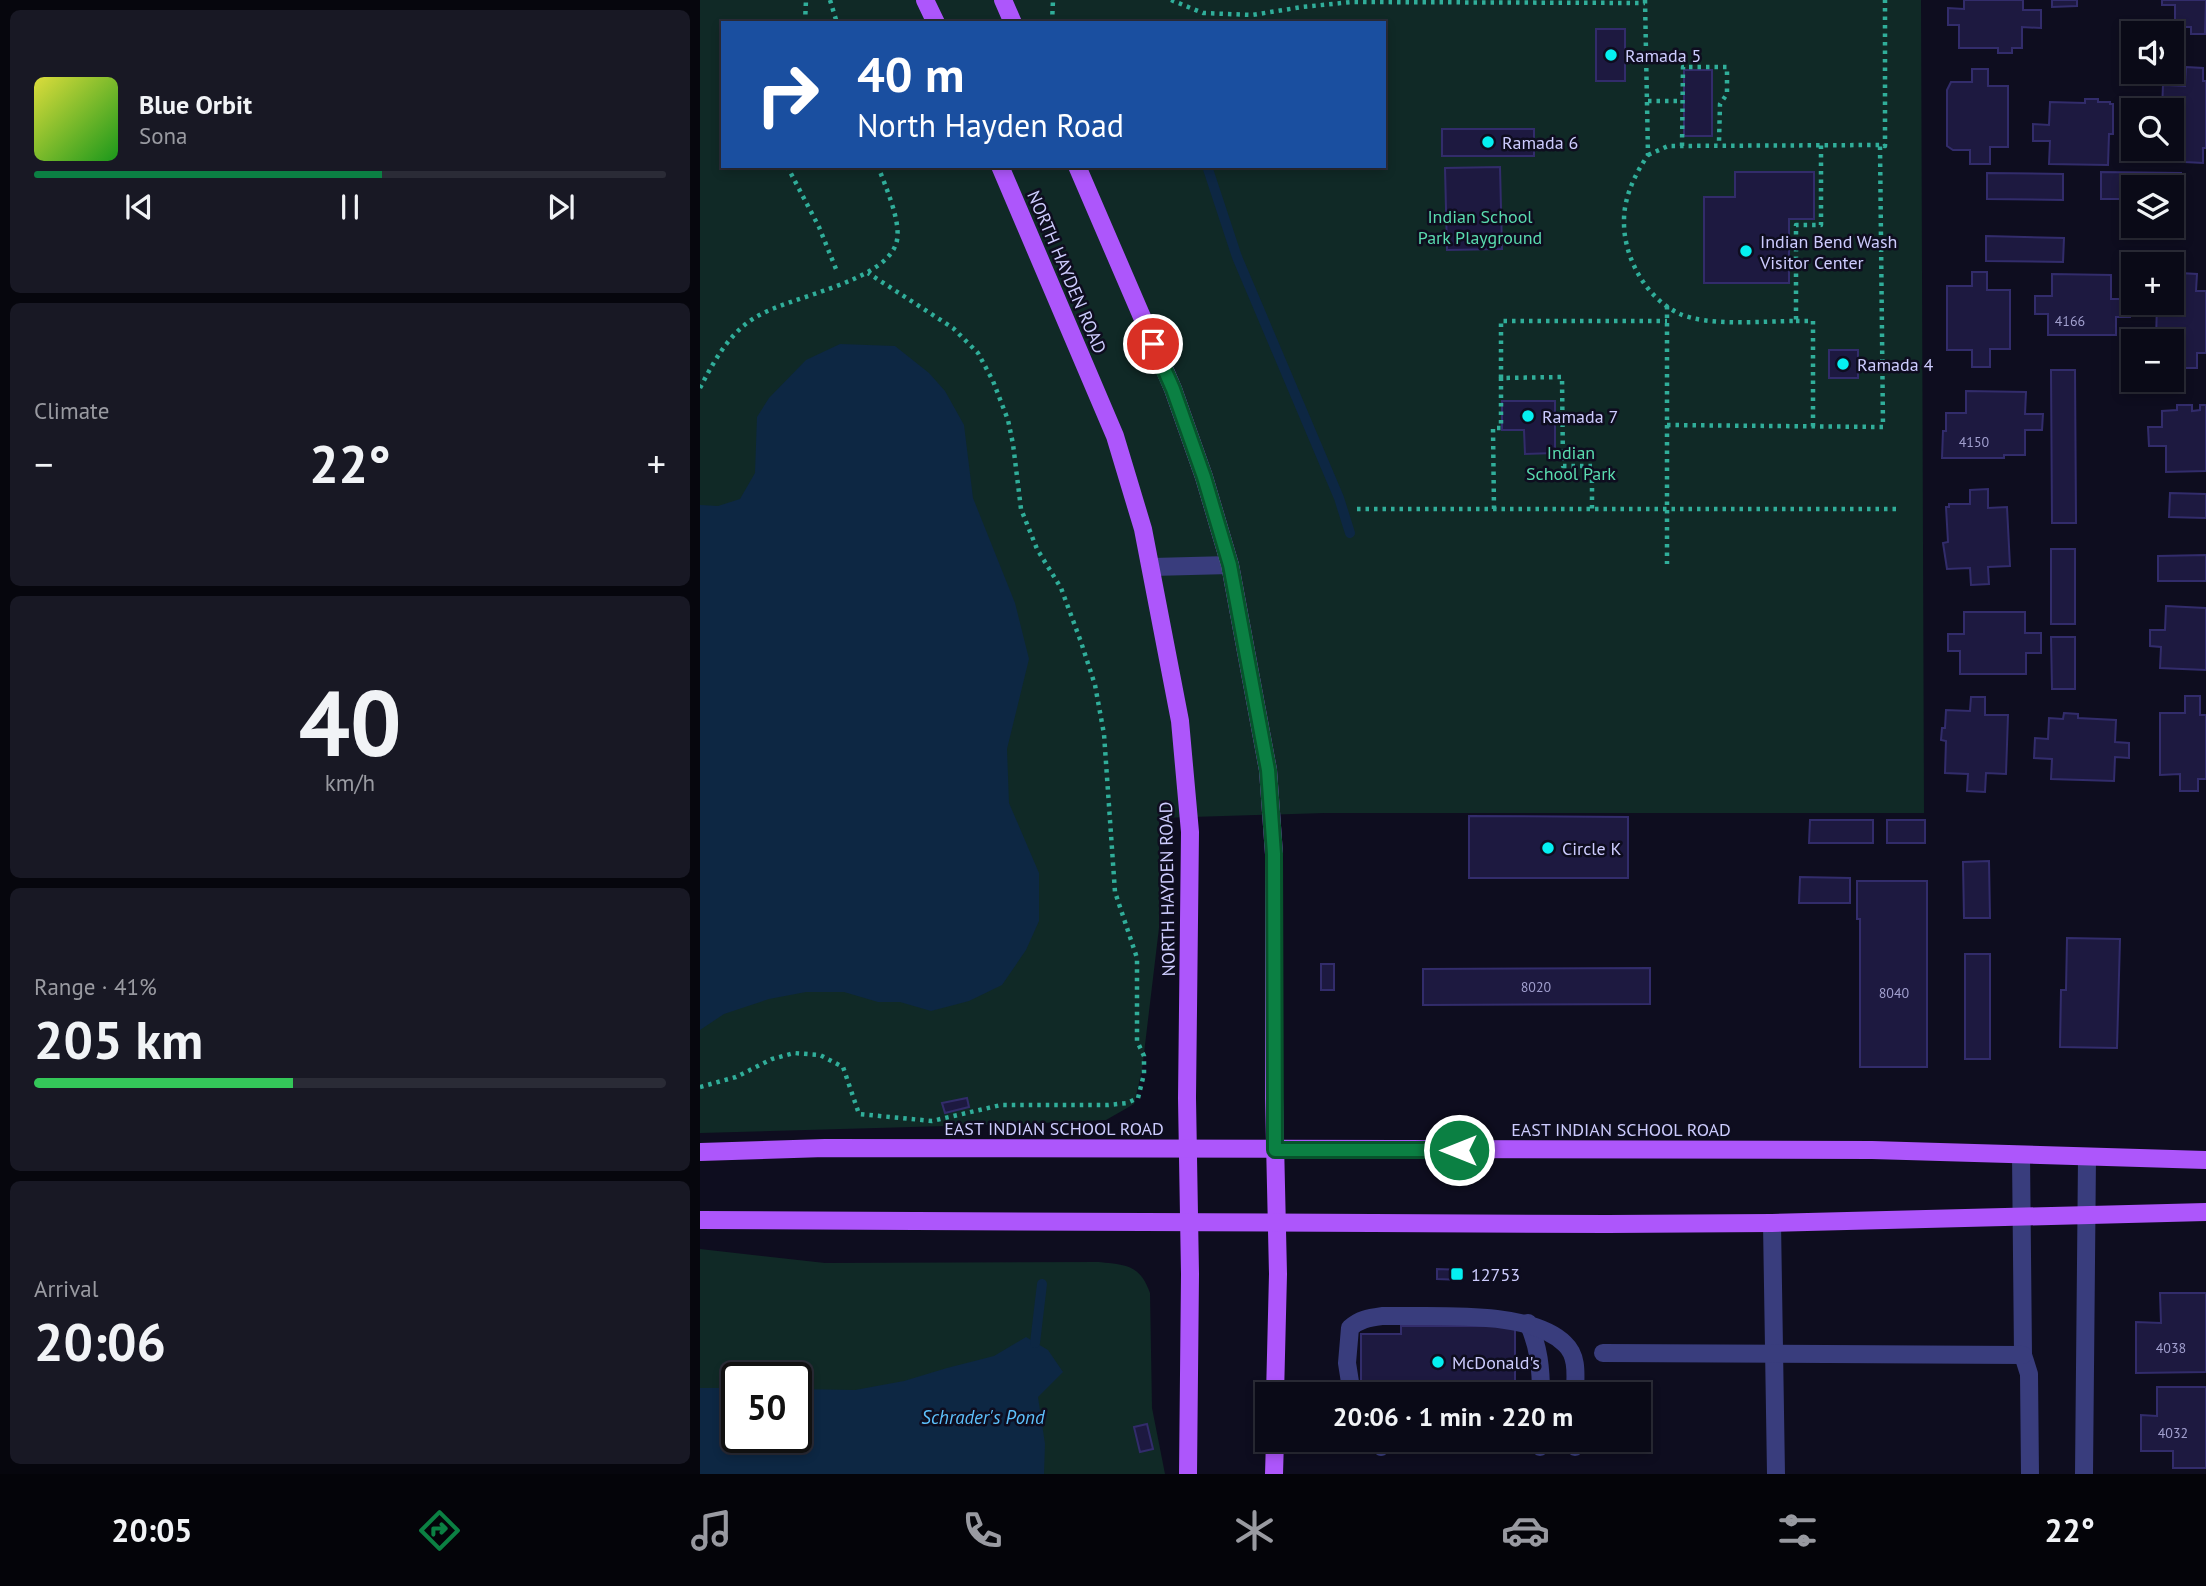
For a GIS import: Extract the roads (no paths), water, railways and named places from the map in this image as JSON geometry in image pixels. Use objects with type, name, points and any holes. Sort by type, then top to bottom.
[{"type":"main road","points":[[925,0],[935,21]]},
{"type":"main road","points":[[1003,0],[1012,21]]},
{"type":"main road","name":"NORTH HAYDEN ROAD","points":[[1001,168],[1115,436],[1152,567],[1180,720],[1190,832],[1188,1474]]},
{"type":"main road","points":[[1077,168],[1173,389],[1204,477],[1230,565],[1268,770],[1274,854],[1277,1223],[1275,1382]]},
{"type":"main road","name":"EAST INDIAN SCHOOL ROAD","points":[[700,1152],[825,1149],[1835,1149],[2206,1160]]},
{"type":"main road","points":[[700,1220],[1772,1223],[2206,1212]]},
{"type":"main road","points":[[1274,1474],[1275,1452]]},
{"type":"lane","points":[[1152,567],[1230,565]]},
{"type":"lane","points":[[2021,1155],[2023,1355],[2029,1374],[2030,1474]]},
{"type":"lane","points":[[2084,1474],[2087,1157]]},
{"type":"lane","points":[[1772,1223],[1776,1474]]},
{"type":"lane","points":[[1350,1382],[1347,1363],[1350,1328],[1367,1318],[1383,1316],[1506,1319],[1528,1323],[1567,1344],[1575,1362],[1575,1382]]},
{"type":"lane","points":[[1528,1323],[1535,1339],[1541,1382]]},
{"type":"lane","points":[[1603,1353],[2023,1355]]},
{"type":"water","points":[[840,344],[895,346],[929,373],[945,391],[964,425],[973,498],[1015,603],[1029,659],[1007,749],[1009,803],[1039,873],[1039,921],[1026,950],[1002,985],[969,1001],[931,1011],[900,1002],[878,1002],[844,992],[806,992],[769,999],[724,1014],[700,1030],[700,505],[718,506],[740,499],[755,473],[757,417],[769,398],[806,360]]},
{"type":"water","name":"Schrader's Pond","points":[[1026,1337],[1048,1350],[1063,1372],[1038,1397],[1045,1444],[1044,1474],[700,1474],[700,1388],[721,1388],[721,1453],[812,1453],[812,1389],[855,1390],[904,1381],[994,1356]]},
{"type":"waterway","points":[[1208,168],[1237,257],[1339,498],[1350,533]]},
{"type":"waterway","points":[[1035,1343],[1042,1284]]},
{"type":"place","name":"Ramada 5","points":[[1611,55]]},
{"type":"place","name":"Ramada 6","points":[[1488,142]]},
{"type":"place","name":"Indian Bend Wash Visitor Center","points":[[1746,251]]},
{"type":"place","name":"Ramada 4","points":[[1843,364]]},
{"type":"place","name":"Ramada 7","points":[[1528,416]]},
{"type":"place","name":"Circle K","points":[[1548,848]]},
{"type":"place","name":"12753","points":[[1457,1274]]},
{"type":"place","name":"McDonald's","points":[[1438,1362]]},
{"type":"park label","name":"Indian School Park Playground","points":[[1480,226]]},
{"type":"park label","name":"Indian School Park","points":[[1571,462]]}]
